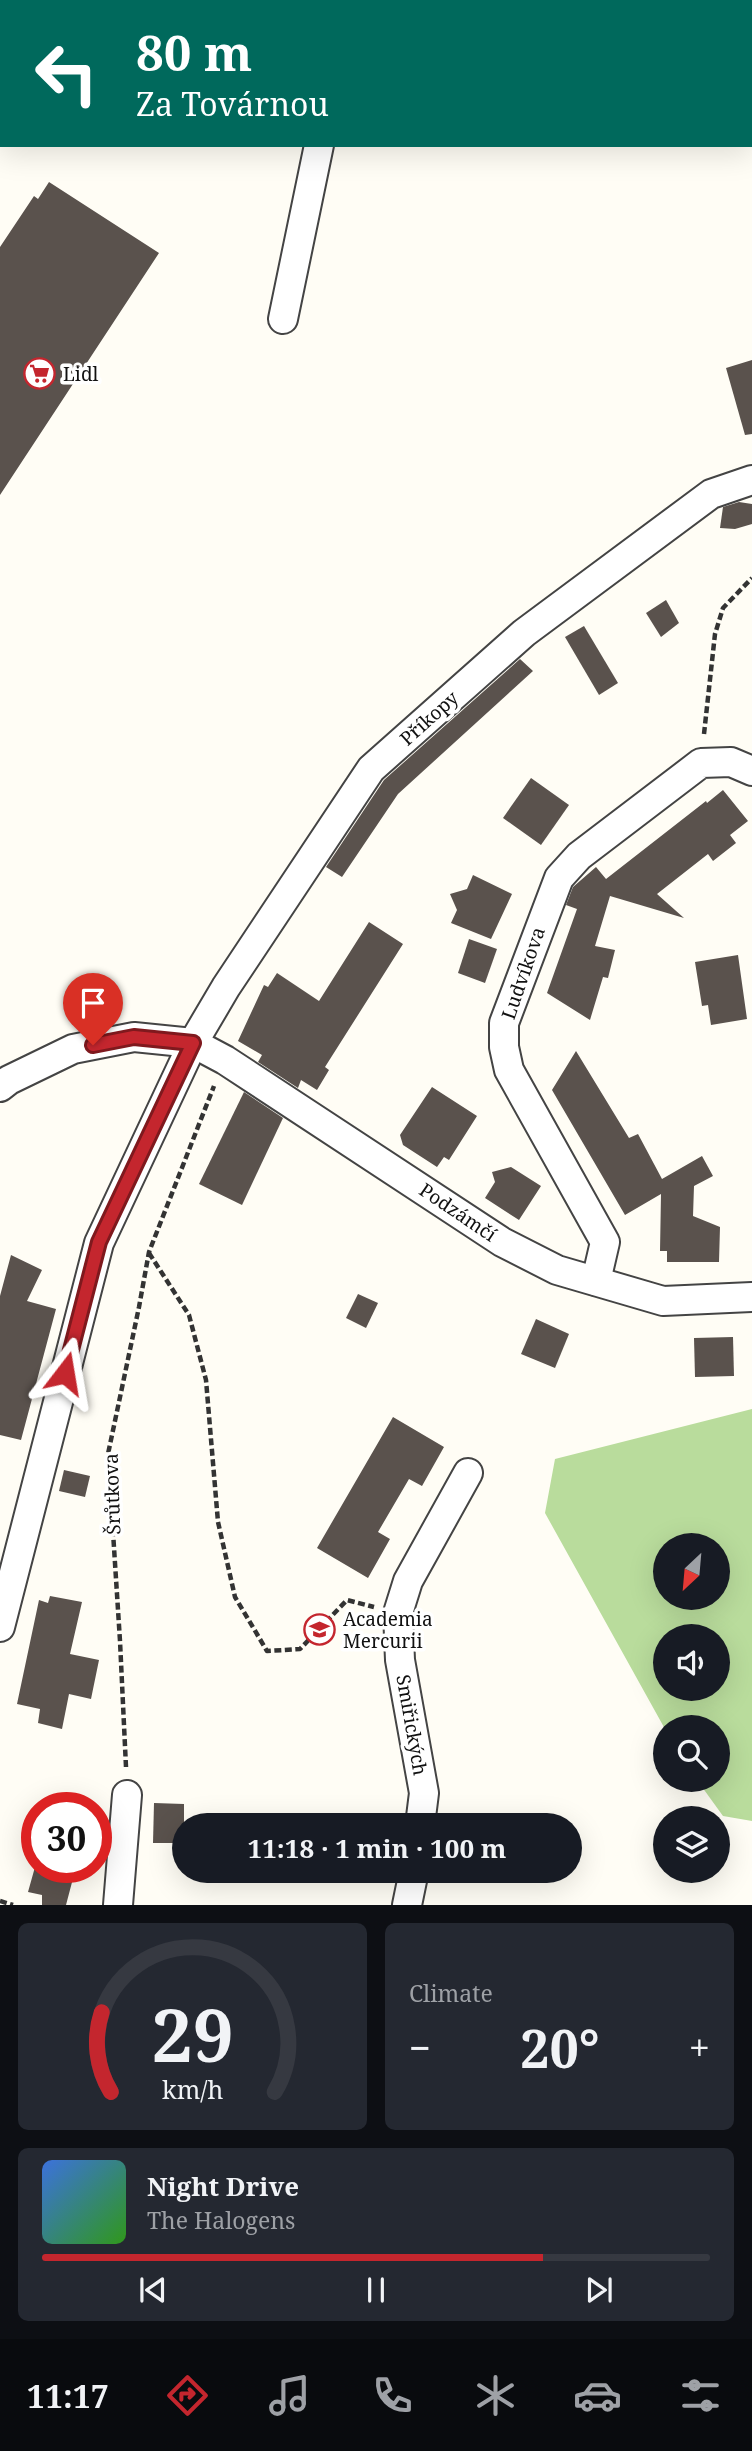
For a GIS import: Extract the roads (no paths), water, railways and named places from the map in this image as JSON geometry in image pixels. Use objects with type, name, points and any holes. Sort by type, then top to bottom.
[{"type":"street","points":[[283,319],[319,147]]},
{"type":"street","name":"Příkopy","points":[[0,1627],[99,1242],[193,1043],[226,987],[371,769],[524,633],[711,494],[752,480]]},
{"type":"street","name":"Ludvíkova","points":[[596,1281],[605,1242],[509,1070],[504,1047],[504,1023],[559,878],[579,856],[701,763],[732,762],[752,771]]},
{"type":"street","points":[[0,1087],[73,1049],[134,1037],[193,1043]]},
{"type":"street","name":"Podzámčí","points":[[193,1043],[225,1059],[502,1242],[557,1270],[663,1301],[752,1297]]},
{"type":"street","name":"Smiřických","points":[[422,1813],[424,1793],[400,1660],[398,1613],[408,1581],[468,1473]]},
{"type":"street","points":[[118,1905],[127,1795]]},
{"type":"street","points":[[407,1905],[412,1883]]},
{"type":"place","name":"Lidl","points":[[40,374]]},
{"type":"place","name":"Academia Mercurii","points":[[320,1630]]}]
